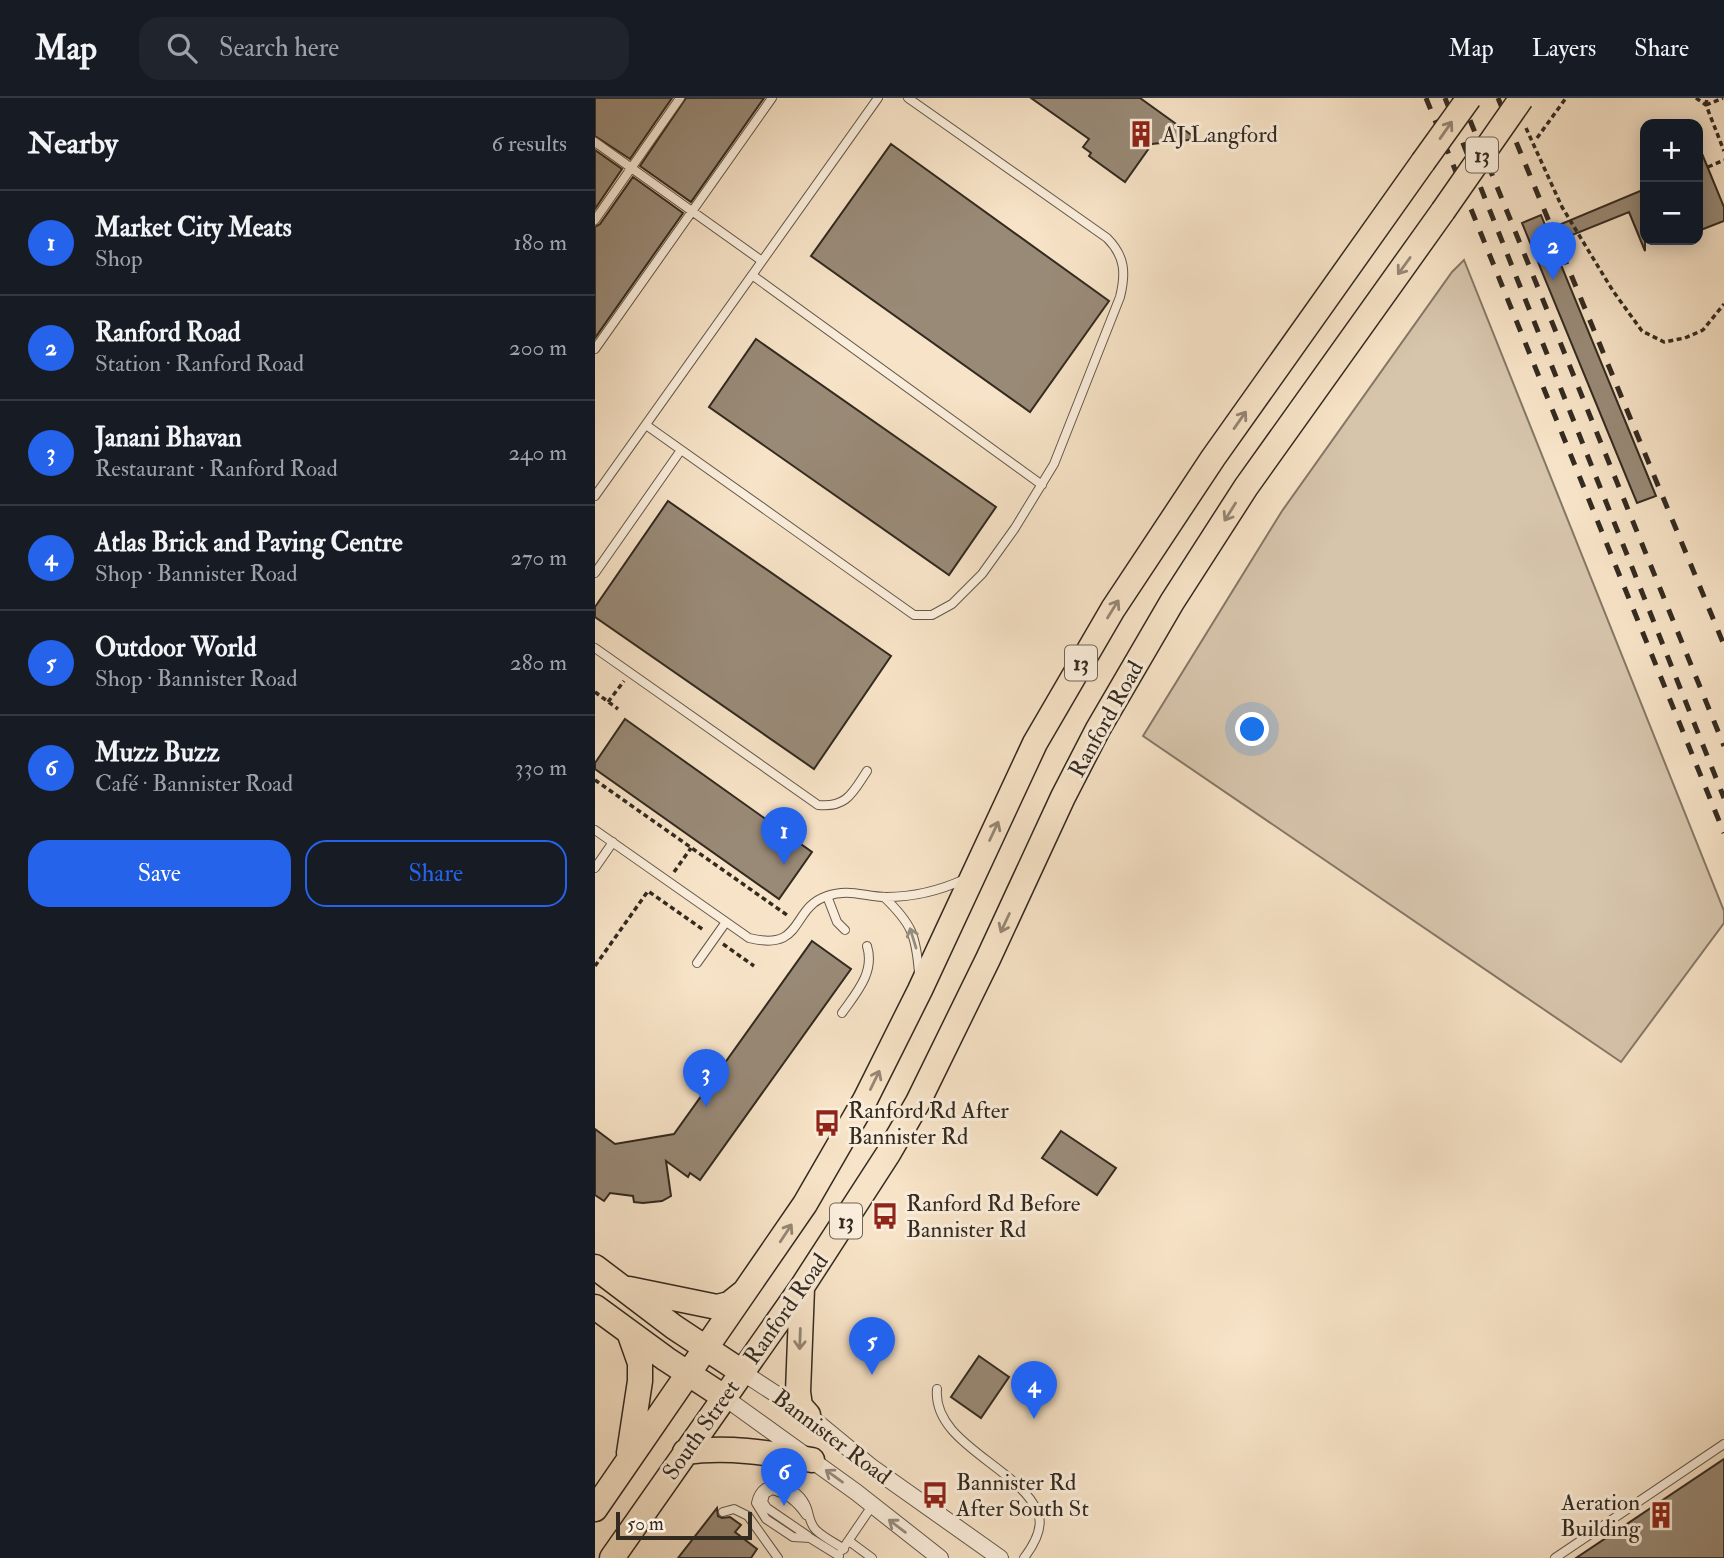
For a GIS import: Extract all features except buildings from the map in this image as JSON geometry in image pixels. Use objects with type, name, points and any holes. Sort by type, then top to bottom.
[{"type":"main road","name":"Ranford Road","points":[[706,1348],[805,1204],[865,1100],[920,990],[1035,743],[1113,608],[1213,458],[1469,98]]},
{"type":"main road","name":"Ranford Road","points":[[742,1372],[802,1287],[888,1154],[918,1102],[1063,797],[1098,729],[1172,602],[1246,487],[1443,211],[1522,106]]},
{"type":"main road","name":"Bannister Road","points":[[595,1267],[742,1372]]},
{"type":"main road","points":[[620,1287],[717,1307],[729,1304],[750,1287]]},
{"type":"main road","points":[[802,1287],[798,1392],[800,1406],[809,1415]]},
{"type":"main road","name":"Bannister Road","points":[[595,1307],[724,1397]]},
{"type":"main road","points":[[628,1461],[640,1372],[640,1363],[629,1332]]},
{"type":"main road","name":"South Street","points":[[595,1509],[706,1348]]},
{"type":"main road","name":"South Street","points":[[612,1558],[742,1372]]},
{"type":"main road","points":[[685,1452],[715,1448],[740,1449],[812,1460]]},
{"type":"street","name":"Bannister Road","points":[[742,1372],[809,1415],[870,1466],[1000,1558]]},
{"type":"street","name":"Bannister Road","points":[[724,1397],[856,1492],[940,1558]]},
{"type":"lane","points":[[595,220],[680,98]]},
{"type":"lane","points":[[595,349],[772,98]]},
{"type":"lane","points":[[595,496],[878,98]]},
{"type":"lane","points":[[646,425],[913,615],[932,615],[952,604],[982,574],[1015,528],[1054,464],[1113,316],[1125,278],[1123,262],[1118,249],[1107,238],[908,98]]},
{"type":"lane","points":[[595,142],[762,261]]},
{"type":"lane","points":[[752,275],[1042,485]]},
{"type":"lane","points":[[595,573],[681,450]]},
{"type":"lane","points":[[595,648],[818,805],[839,804],[850,796],[867,771]]},
{"type":"lane","points":[[595,830],[749,938],[765,942],[777,941],[789,934],[811,905],[827,896],[843,891],[884,897],[940,890],[972,875]]},
{"type":"lane","points":[[595,868],[613,842]]},
{"type":"lane","points":[[827,896],[837,922],[845,930]]},
{"type":"lane","points":[[884,897],[910,927],[916,941],[920,990]]},
{"type":"lane","points":[[697,963],[726,922]]},
{"type":"lane","points":[[842,1013],[863,984],[871,959],[867,946]]},
{"type":"lane","points":[[937,1389],[936,1403],[948,1426],[1027,1496],[1038,1514],[1039,1531],[1024,1558]]},
{"type":"lane","points":[[1555,1558],[1724,1444]]},
{"type":"lane","points":[[842,1551],[817,1532],[800,1497],[784,1486],[774,1484],[765,1486],[758,1492],[756,1503],[766,1519],[793,1537],[810,1538],[842,1551],[872,1558]]},
{"type":"lane","points":[[842,1551],[872,1506]]},
{"type":"lane","points":[[723,1512],[734,1509],[748,1516],[778,1558]]},
{"type":"path","points":[[1537,138],[1566,98]]},
{"type":"path","points":[[1696,98],[1706,105]]},
{"type":"path","points":[[1707,98],[1706,105],[1724,152]]},
{"type":"path","points":[[1706,105],[1723,98]]},
{"type":"path","points":[[1522,106],[1562,207],[1613,291],[1642,331],[1664,342],[1685,338],[1703,330],[1724,304]]},
{"type":"path","points":[[1708,167],[1724,160]]},
{"type":"path","points":[[608,702],[629,673]]},
{"type":"path","points":[[595,699],[597,693],[618,709]]},
{"type":"path","points":[[595,780],[798,923]]},
{"type":"path","points":[[595,967],[648,891],[754,966]]},
{"type":"shaded area","points":[[1464,260],[1724,911],[1724,923],[1621,1062],[1143,736],[1282,511],[1452,272]]},
{"type":"railway","points":[[1426,98],[1724,833]]},
{"type":"railway","points":[[1445,98],[1724,798]]},
{"type":"railway","points":[[1461,98],[1724,746]]},
{"type":"railway","points":[[1498,98],[1724,645]]},
{"type":"place","name":"AJ Langford","points":[[1141,134]]},
{"type":"place","name":"Ranford Road","points":[[1553,280]]},
{"type":"place","name":"Market City Meats","points":[[784,865]]},
{"type":"place","name":"Janani Bhavan","points":[[706,1107]]},
{"type":"place","name":"Ranford Rd After Bannister Rd","points":[[827,1123]]},
{"type":"place","name":"Ranford Rd Before Bannister Rd","points":[[885,1216]]},
{"type":"place","name":"Outdoor World","points":[[872,1375]]},
{"type":"place","name":"Atlas Brick and Paving Centre","points":[[1034,1419]]},
{"type":"place","name":"Bannister Rd After South St","points":[[935,1495]]},
{"type":"place","name":"Muzz Buzz","points":[[784,1506]]},
{"type":"place","name":"Aeration Building","points":[[1661,1515]]}]
